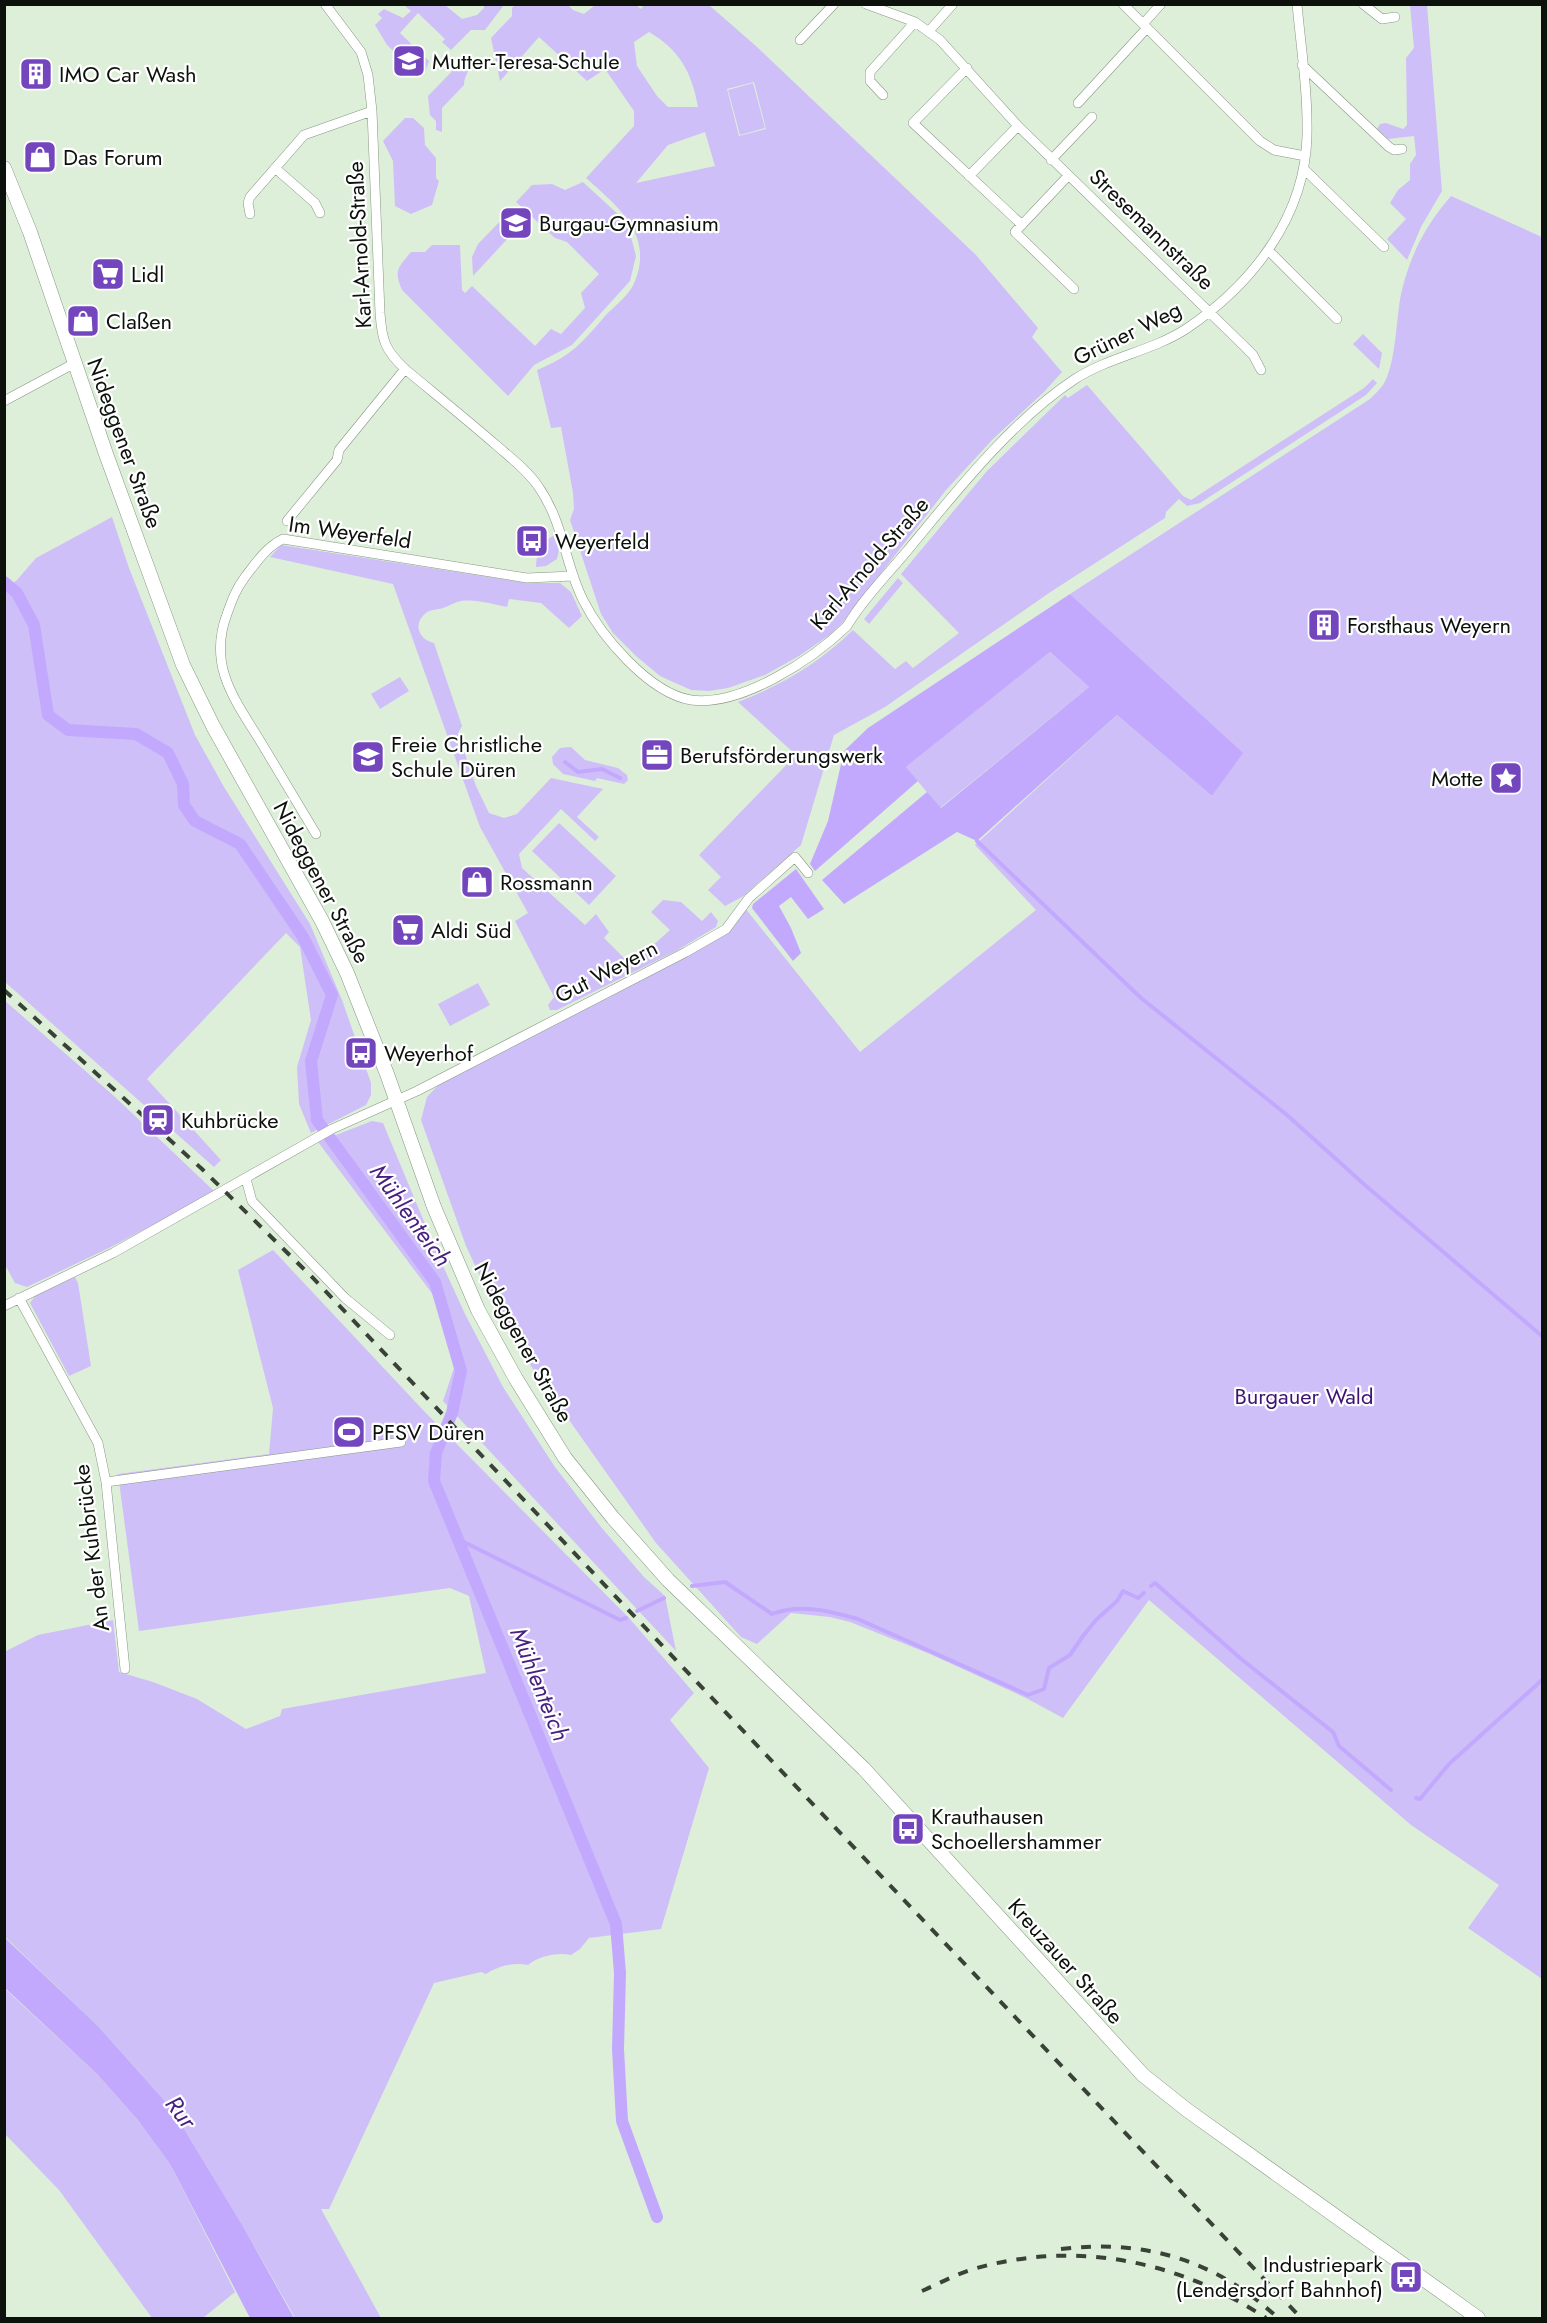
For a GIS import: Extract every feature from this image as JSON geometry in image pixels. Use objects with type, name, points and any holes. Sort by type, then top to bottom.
[{"type":"main road","name":"Nideggener Straße","points":[[4,168],[30,232],[183,665],[213,726],[322,921],[363,1012],[434,1207],[465,1281],[516,1379],[565,1458],[613,1518],[668,1580]]},
{"type":"main road","name":"Kreuzauer Straße","points":[[668,1580],[864,1769],[1143,2075],[1187,2110],[1478,2319]]},
{"type":"street","name":"Karl-Arnold-Straße","points":[[325,4],[361,52],[368,75],[372,111],[384,344],[405,369],[529,474],[557,519],[573,576],[593,619],[608,639],[655,684],[670,694],[692,700],[731,695],[768,682],[803,662],[834,639],[986,458],[1061,389]]},
{"type":"street","points":[[800,40],[834,4]]},
{"type":"street","name":"Stresemannstraße","points":[[866,4],[915,22],[929,31],[967,68],[1018,126],[1209,311]]},
{"type":"street","points":[[929,31],[953,4]]},
{"type":"street","points":[[1124,4],[1260,141],[1275,150],[1305,156]]},
{"type":"street","points":[[1078,103],[1145,26],[1161,4]]},
{"type":"street","name":"Grüner Weg","points":[[1061,389],[1088,372],[1159,343],[1185,329],[1247,277],[1280,234],[1297,196],[1305,156],[1306,108],[1297,4]]},
{"type":"street","points":[[1364,4],[1382,19],[1395,17]]},
{"type":"street","points":[[883,95],[870,81],[870,72],[915,22]]},
{"type":"street","points":[[1302,65],[1389,147],[1394,150],[1402,149]]},
{"type":"street","points":[[967,68],[914,123],[1022,225],[1015,232],[1074,289]]},
{"type":"street","points":[[250,214],[248,203],[250,197],[304,135],[372,111]]},
{"type":"street","points":[[1052,160],[1092,117]]},
{"type":"street","points":[[969,176],[1018,126]]},
{"type":"street","name":"Karl-Arnold-Straße","points":[[275,168],[315,202],[320,213]]},
{"type":"street","points":[[1304,169],[1384,247]]},
{"type":"street","name":"Stresemannstraße","points":[[1022,225],[1068,176]]},
{"type":"street","points":[[1269,251],[1337,319]]},
{"type":"street","name":"Grüner Weg","points":[[1209,311],[1253,355],[1261,370]]},
{"type":"street","points":[[4,401],[75,363]]},
{"type":"street","points":[[287,521],[337,460],[339,450],[405,369]]},
{"type":"street","name":"Im Weyerfeld","points":[[316,834],[231,694],[221,661],[220,641],[223,625],[237,588],[265,552],[283,539],[526,578],[573,576]]},
{"type":"street","name":"Gut Weyern","points":[[396,1101],[726,929],[749,898],[795,857],[808,873]]},
{"type":"street","points":[[4,1306],[113,1253],[332,1129],[396,1101]]},
{"type":"street","points":[[246,1179],[252,1201],[345,1298],[390,1335]]},
{"type":"street","name":"An der Kuhbrücke","points":[[19,1298],[98,1443],[106,1482],[125,1669]]},
{"type":"street","points":[[106,1482],[401,1442]]},
{"type":"green space","points":[[516,4],[568,5],[573,10],[584,14],[595,5],[636,5],[641,9],[644,5],[709,5],[757,47],[976,255],[1038,328],[1032,337],[1062,372],[1044,392],[993,439],[946,490],[831,634],[799,656],[765,675],[728,688],[709,691],[691,690],[660,676],[613,633],[601,614],[570,520],[574,509],[573,493],[561,427],[551,428],[537,370],[575,348],[626,295],[635,281],[640,264],[640,249],[636,235],[620,211],[586,178],[634,126],[634,111],[605,69],[587,81],[539,37],[500,81],[491,38],[512,16],[512,8]],"holes":[[[649,32],[669,47],[683,63],[692,83],[698,107],[668,107],[657,96],[637,66],[634,42]],[[754,82],[766,129],[739,136],[727,89]],[[705,132],[715,166],[636,183],[668,145]]]},
{"type":"green space","points":[[404,5],[445,5],[462,19],[477,15],[484,5],[504,5],[485,30],[471,30],[451,50],[442,42],[445,39],[418,13],[400,33],[429,61],[425,72],[418,75],[387,45],[375,25],[382,18],[378,14],[384,9],[403,18],[411,11]]},
{"type":"green space","points":[[1410,5],[1427,5],[1442,191],[1421,227],[1407,260],[1387,239],[1406,219],[1390,203],[1398,190],[1410,180],[1410,164],[1416,155],[1414,136],[1388,139],[1377,129],[1380,124],[1386,123],[1403,129],[1407,125],[1406,58],[1414,48]]},
{"type":"green space","points":[[470,60],[464,85],[442,108],[442,132],[436,130],[436,121],[430,115],[428,96],[462,61]]},
{"type":"green space","points":[[753,83],[765,128],[740,135],[728,90]]},
{"type":"green space","points":[[405,118],[413,118],[424,128],[425,145],[436,158],[436,178],[439,181],[432,205],[411,214],[395,206],[393,161],[383,141]]},
{"type":"green space","points":[[583,182],[620,216],[629,229],[636,256],[630,281],[572,345],[534,365],[508,396],[402,290],[398,278],[399,269],[411,252],[425,252],[432,245],[460,245],[462,290],[465,293],[472,286],[535,346],[551,329],[561,334],[585,308],[581,293],[599,274],[567,242],[555,238],[516,202],[532,185],[552,184],[565,190]]},
{"type":"green space","name":"Burgauer Wald","points":[[1451,196],[1542,237],[1542,1979],[1468,1928],[1499,1885],[1411,1825],[1149,1600],[1063,1718],[1026,1698],[930,1654],[850,1622],[830,1617],[791,1613],[757,1644],[741,1637],[656,1543],[533,1369],[493,1304],[466,1246],[421,1120],[427,1097],[441,1082],[608,998],[725,935],[745,908],[860,1052],[1036,910],[975,845],[1117,715],[1212,796],[1242,753],[1070,594],[1370,399],[1383,385],[1391,366],[1401,294],[1409,266],[1433,218]]},
{"type":"green space","points":[[510,211],[522,223],[473,276],[472,257],[478,244]]},
{"type":"green space","points":[[1363,334],[1382,353],[1379,369],[1353,344]]},
{"type":"green space","points":[[1373,379],[1377,383],[1366,395],[1200,503],[1187,506],[1179,499],[1166,512],[1165,518],[1049,593],[885,707],[834,735],[801,845],[742,897],[725,906],[708,890],[721,877],[699,855],[796,755],[738,702],[799,672],[827,653],[853,630],[895,669],[906,661],[913,668],[959,633],[901,574],[987,471],[1065,395],[1068,398],[1087,385],[1183,496],[1191,500],[1364,388]]},
{"type":"green space","points":[[112,517],[129,568],[195,735],[224,787],[310,924],[342,1000],[371,1083],[371,1095],[366,1105],[311,1133],[299,1104],[297,1067],[311,1020],[300,947],[286,933],[147,1079],[221,1160],[214,1167],[5,982],[5,589],[17,580],[36,558]]},
{"type":"green space","points":[[554,535],[559,550],[557,559],[546,566],[536,567],[540,548]]},
{"type":"green space","points":[[281,545],[527,583],[560,583],[571,592],[582,616],[569,628],[541,603],[509,599],[507,607],[478,601],[459,602],[428,612],[419,622],[421,635],[424,639],[434,643],[462,726],[458,733],[476,786],[489,813],[504,818],[517,814],[551,778],[603,789],[577,817],[599,837],[595,841],[561,809],[519,854],[522,868],[585,925],[596,914],[609,932],[604,938],[631,965],[670,930],[651,912],[663,900],[681,902],[702,921],[711,912],[718,921],[716,927],[676,951],[557,1010],[550,1010],[548,1005],[554,997],[515,921],[528,913],[480,827],[393,584],[270,557]]},
{"type":"green space","points":[[898,578],[903,583],[869,624],[864,619]]},
{"type":"green space","points":[[1050,652],[1089,687],[940,808],[906,767]]},
{"type":"green space","points":[[400,677],[409,691],[380,709],[371,694]]},
{"type":"green space","points":[[571,747],[585,760],[618,768],[627,775],[628,780],[624,784],[563,774],[553,764],[552,757],[560,748]]},
{"type":"green space","points":[[559,823],[616,876],[589,905],[532,851]]},
{"type":"green space","points":[[478,983],[490,1005],[450,1026],[438,1004]]},
{"type":"green space","points":[[4,1000],[114,1096],[215,1192],[111,1247],[27,1287],[15,1283],[5,1265]]},
{"type":"green space","points":[[372,1121],[383,1123],[438,1255],[465,1314],[503,1387],[555,1467],[601,1527],[644,1577],[665,1596],[676,1651],[443,1401],[454,1368],[434,1296],[318,1142]]},
{"type":"green space","points":[[273,1250],[423,1410],[629,1618],[694,1693],[670,1720],[709,1768],[661,1929],[589,1938],[580,1949],[571,1955],[548,1955],[528,1965],[506,1965],[486,1974],[481,1972],[434,1983],[329,2209],[321,2209],[381,2318],[295,2318],[172,2109],[97,2025],[5,1937],[4,1652],[38,1635],[113,1620],[119,1672],[197,1699],[246,1729],[280,1716],[282,1709],[486,1673],[469,1596],[450,1588],[139,1631],[118,1474],[269,1454],[273,1408],[238,1270]]},
{"type":"green space","points":[[75,1277],[78,1283],[91,1366],[69,1376],[30,1303],[35,1296]]},
{"type":"green space","points":[[4,1988],[97,2074],[137,2119],[170,2164],[235,2292],[203,2318],[152,2318],[59,2190],[5,2134]]},
{"type":"shaded area","points":[[1070,594],[1243,753],[1212,796],[1117,715],[977,841],[957,832],[844,904],[822,880],[927,792],[941,808],[1089,687],[1050,652],[906,767],[918,781],[815,871],[810,864],[828,821],[844,751],[868,728]]},
{"type":"shaded area","points":[[796,869],[824,909],[808,919],[791,897],[779,906],[801,953],[793,961],[752,908],[753,904]]},
{"type":"shaded area","points":[[4,1937],[97,2025],[172,2109],[244,2228],[294,2318],[250,2318],[170,2164],[137,2119],[97,2074],[5,1988]]},
{"type":"waterway","name":"Mühlenteich","points":[[4,582],[17,593],[34,625],[48,715],[68,730],[136,734],[168,753],[183,784],[184,805],[195,821],[240,844],[303,937],[332,995],[311,1061],[317,1120],[435,1282],[461,1371],[452,1413],[436,1453],[434,1481],[616,1924],[620,1973],[618,2049],[622,2121],[657,2217]]},
{"type":"waterway","points":[[565,762],[578,772],[602,769],[620,778]]},
{"type":"waterway","points":[[977,841],[1141,998],[1287,1115],[1366,1186],[1542,1336]]},
{"type":"waterway","points":[[458,1539],[620,1620],[626,1618]]},
{"type":"waterway","points":[[692,1586],[725,1582],[772,1614],[804,1609],[826,1611],[858,1619],[1028,1695],[1044,1689],[1049,1668],[1070,1655],[1096,1620],[1117,1601],[1123,1591],[1138,1598],[1144,1593]]},
{"type":"waterway","points":[[1151,1586],[1155,1583],[1240,1658],[1333,1732],[1339,1746],[1391,1790]]},
{"type":"waterway","points":[[637,1611],[664,1598]]},
{"type":"waterway","points":[[1416,1798],[1420,1799],[1449,1764],[1542,1680]]},
{"type":"railway","points":[[4,990],[202,1169],[311,1276],[1301,2318]]},
{"type":"railway","points":[[1061,2249],[1122,2247],[1178,2258],[1229,2281],[1278,2318]]},
{"type":"railway","points":[[922,2291],[970,2270],[1015,2260],[1053,2256],[1090,2256],[1127,2261],[1198,2282],[1233,2298],[1266,2318]]},
{"type":"place","name":"Mutter-Teresa-Schule","points":[[409,61]]},
{"type":"place","name":"IMO Car Wash","points":[[36,74]]},
{"type":"place","name":"Das Forum","points":[[40,157]]},
{"type":"place","name":"Burgau-Gymnasium","points":[[516,223]]},
{"type":"place","name":"Lidl","points":[[108,274]]},
{"type":"place","name":"Claßen","points":[[83,321]]},
{"type":"place","name":"Weyerfeld","points":[[532,541]]},
{"type":"place","name":"Forsthaus Weyern","points":[[1324,625]]},
{"type":"place","name":"Berufsförderungswerk","points":[[657,755]]},
{"type":"place","name":"Freie Christliche Schule Düren","points":[[368,757]]},
{"type":"place","name":"Motte","points":[[1506,778]]},
{"type":"place","name":"Rossmann","points":[[477,882]]},
{"type":"place","name":"Aldi Süd","points":[[408,930]]},
{"type":"place","name":"Weyerhof","points":[[361,1053]]},
{"type":"place","name":"Kuhbrücke","points":[[158,1120]]},
{"type":"place","name":"PFSV Düren","points":[[349,1432]]},
{"type":"place","name":"Krauthausen Schoellershammer","points":[[908,1829]]},
{"type":"place","name":"Industriepark (Lendersdorf Bahnhof)","points":[[1406,2277]]},
{"type":"water label","name":"Rur","points":[[181,2112]]}]
